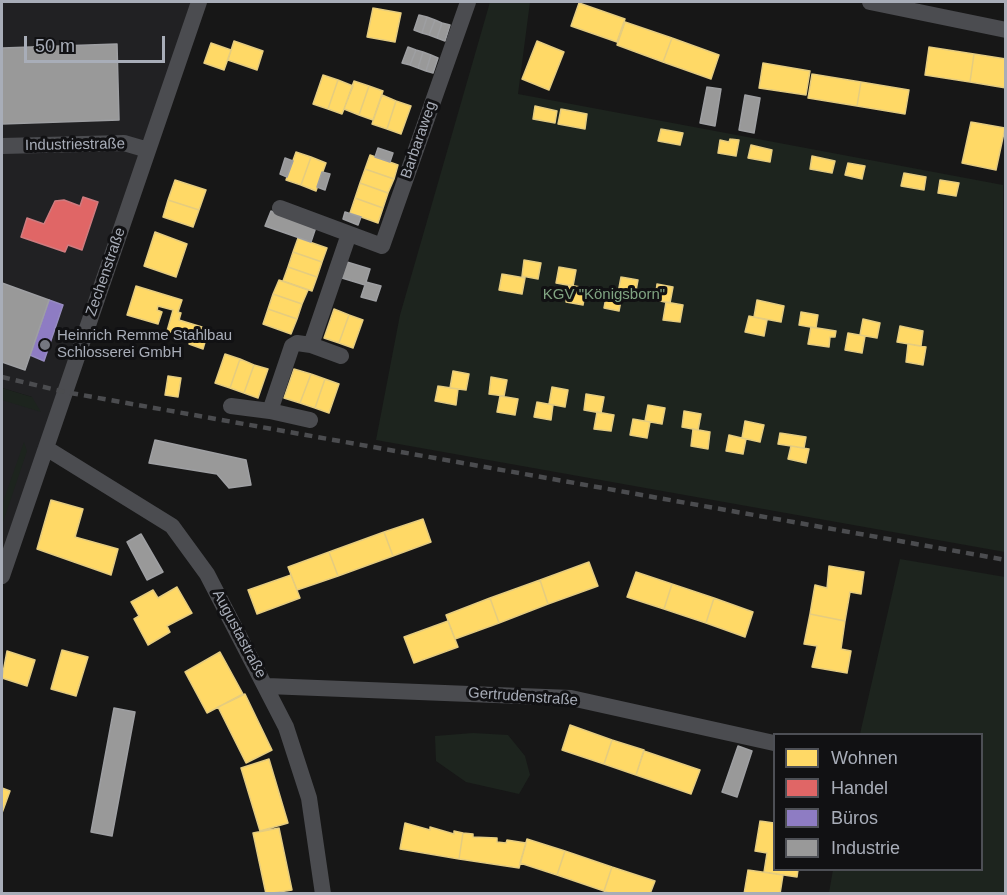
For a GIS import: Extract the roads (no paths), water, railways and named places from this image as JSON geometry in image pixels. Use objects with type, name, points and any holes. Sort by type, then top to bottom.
[{"type":"street","name":"Zechenstraße","points":[[2,576],[199,2]]},
{"type":"street","name":"Barbaraweg","points":[[280,208],[382,246],[468,2]]},
{"type":"street","points":[[870,2],[1005,30]]},
{"type":"street","name":"Industriestraße","points":[[2,146],[124,143],[148,150]]},
{"type":"street","points":[[311,345],[349,234]]},
{"type":"street","points":[[270,411],[292,345],[297,343],[311,345],[341,356]]},
{"type":"street","points":[[231,406],[270,411],[310,420]]},
{"type":"street","name":"Augustastraße","points":[[46,448],[172,526],[207,574],[267,686],[286,727],[309,798],[323,894]]},
{"type":"street","name":"Gertrudenstraße","points":[[267,686],[571,698],[773,743]]},
{"type":"railway","points":[[2,377],[65,392],[1006,560]]},
{"type":"place","name":"Heinrich Remme Stahlbau Schlosserei GmbH","points":[[45,345]]},
{"type":"park label","name":"KGV \"Königsborn\"","points":[[604,295]]}]
